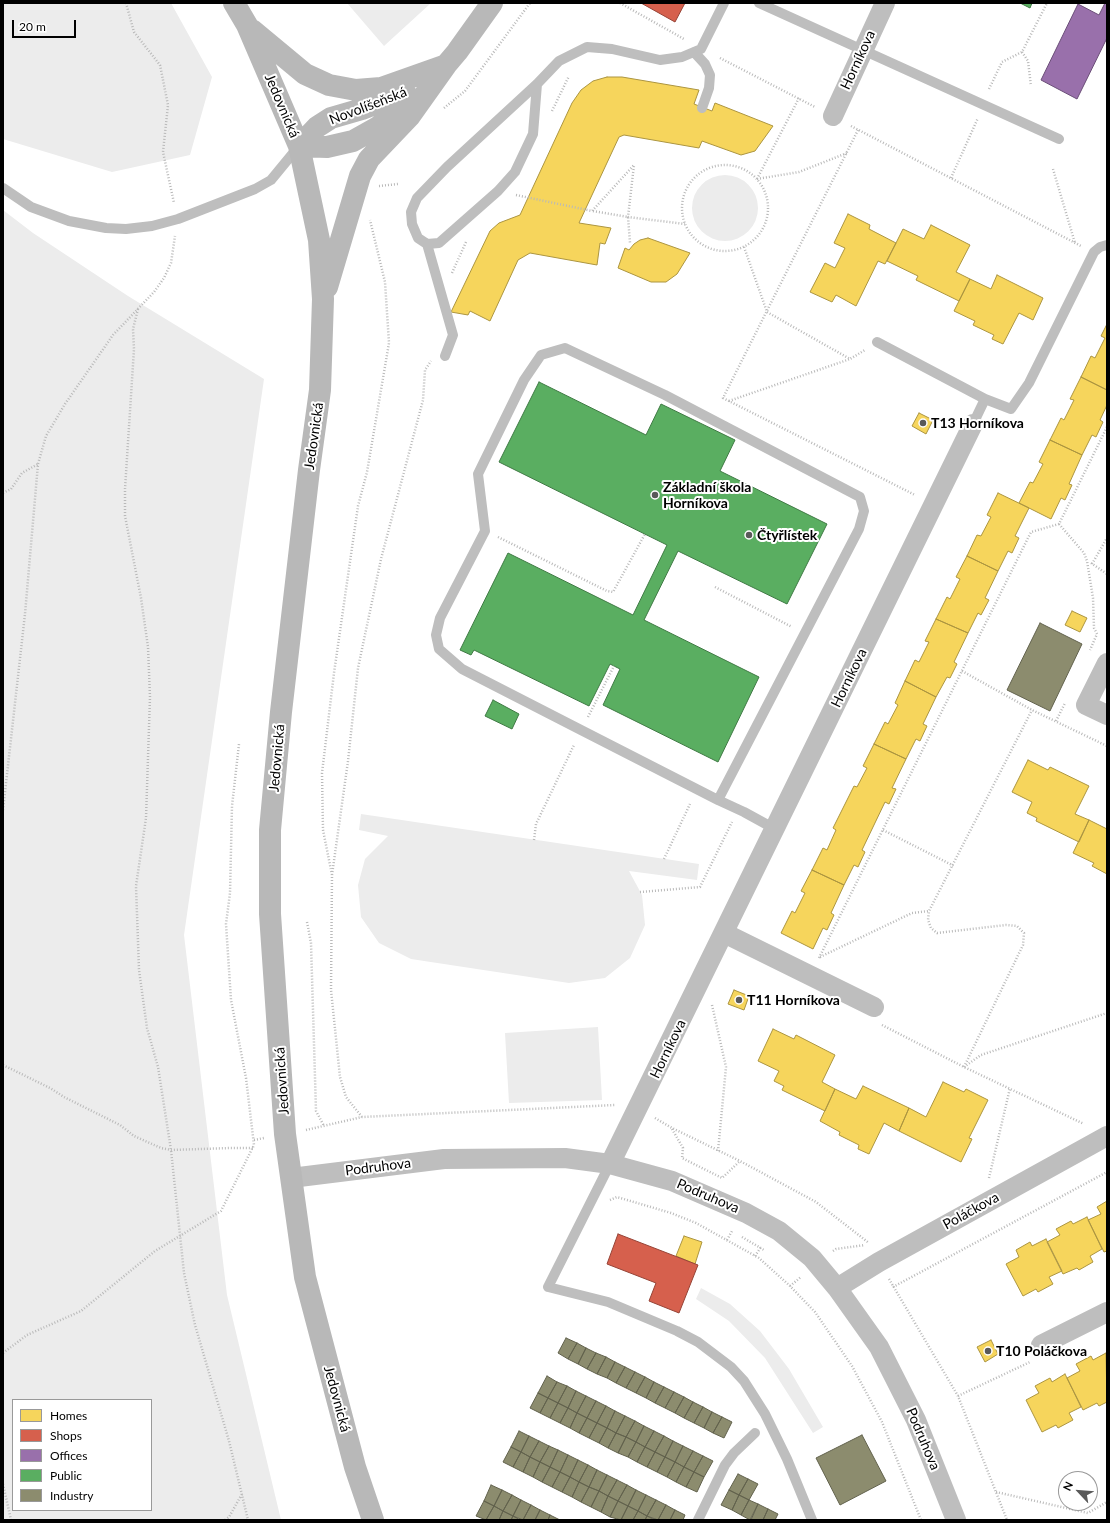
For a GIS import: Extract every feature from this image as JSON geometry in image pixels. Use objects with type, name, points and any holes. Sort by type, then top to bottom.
[{"type":"main road","name":"Jedovnická","points":[[234,3],[247,25],[299,146],[319,240],[323,299],[320,390],[294,593],[270,830],[270,914],[285,1134],[305,1277],[355,1467],[373,1520]]},
{"type":"main road","name":"Novolíšeňská","points":[[299,146],[327,146],[353,141],[378,127],[402,108],[422,85],[446,65],[492,3]]},
{"type":"main road","points":[[247,25],[305,74],[329,85],[356,90],[381,88],[446,65]]},
{"type":"main road","points":[[323,299],[360,176],[369,159],[409,117],[446,65]]},
{"type":"street","name":"Horníkova","points":[[833,116],[885,3]]},
{"type":"street","name":"Horníkova","points":[[610,1164],[639,1108],[972,424]]},
{"type":"street","points":[[1107,663],[1086,705],[1107,715]]},
{"type":"street","points":[[724,933],[811,975],[876,1015]]},
{"type":"street","name":"Poláčkova","points":[[837,1288],[879,1262],[1107,1136]]},
{"type":"street","name":"Podruhova","points":[[292,1178],[444,1159],[565,1158],[610,1164],[672,1181],[746,1213],[779,1231],[806,1254],[837,1288],[879,1347],[916,1420],[956,1520]]},
{"type":"street","points":[[1041,1345],[1107,1312]]},
{"type":"lane","points":[[537,84],[533,134],[515,172],[498,191],[440,243],[427,244],[418,238],[412,224],[411,212],[417,198],[447,167],[537,84],[559,61],[587,47],[612,50],[660,60],[682,58],[698,50],[724,3]]},
{"type":"lane","points":[[759,3],[1059,139]]},
{"type":"lane","points":[[698,50],[710,75],[709,88],[702,108]]},
{"type":"lane","points":[[3,188],[31,206],[52,216],[87,225],[126,229],[152,226],[178,219],[238,197],[271,180],[299,146]]},
{"type":"lane","points":[[427,244],[453,335],[445,356]]},
{"type":"lane","points":[[877,342],[986,399],[1011,409],[1029,383],[1094,252],[1100,247],[1107,245]]},
{"type":"lane","points":[[718,800],[859,529],[864,511],[860,497],[665,396],[565,348],[541,355],[524,380],[478,474],[485,531],[440,618],[436,636],[439,649],[462,669],[718,800],[738,809],[775,829]]},
{"type":"lane","points":[[972,424],[986,399]]},
{"type":"lane","points":[[610,1164],[548,1287],[608,1302],[677,1331],[698,1342],[731,1367],[744,1381],[765,1414],[787,1459],[812,1520]]},
{"type":"lane","points":[[698,1520],[726,1465],[734,1453],[755,1433]]},
{"type":"path","points":[[3,810],[25,614],[38,464],[46,436],[65,404],[113,335],[154,292],[171,263],[178,219],[163,152],[168,105],[160,65],[134,32],[126,3]]},
{"type":"path","points":[[620,3],[698,50],[799,98],[833,116]]},
{"type":"path","points":[[989,90],[1002,62],[1022,52],[1046,3]]},
{"type":"path","points":[[1022,52],[1028,61],[1031,86]]},
{"type":"path","points":[[550,116],[569,74]]},
{"type":"path","points":[[757,179],[799,98]]},
{"type":"path","points":[[951,178],[980,114]]},
{"type":"path","points":[[919,497],[723,398],[858,130],[1094,252]]},
{"type":"path","points":[[757,179],[799,172],[847,153]]},
{"type":"path","points":[[592,211],[634,165],[628,217],[630,243]]},
{"type":"path","points":[[722,165],[735,166],[747,171],[757,179],[765,190],[767,216],[763,229],[754,239],[744,247],[730,251],[717,250],[704,246],[693,237],[685,224],[682,212],[683,198],[688,186],[697,175],[709,168],[722,165]]},
{"type":"path","points":[[1053,169],[1076,243]]},
{"type":"path","points":[[510,193],[592,211],[685,224]]},
{"type":"path","points":[[332,875],[323,830],[322,773],[334,673],[358,506],[367,472],[389,344],[385,282],[370,216]]},
{"type":"path","points":[[442,296],[467,240]]},
{"type":"path","points":[[744,247],[767,312],[850,359]]},
{"type":"path","points":[[138,309],[133,329],[134,349],[125,488],[125,516],[141,598],[148,647],[150,697],[146,818],[136,886],[136,928],[139,970],[147,1028],[158,1067],[171,1150],[179,1237],[195,1325],[229,1440],[248,1520]]},
{"type":"path","points":[[729,401],[850,359],[877,342]]},
{"type":"path","points":[[362,1117],[346,1097],[340,1077],[331,990],[332,875],[348,761],[358,668],[381,559],[423,400],[425,370],[434,356]]},
{"type":"path","points":[[811,975],[1031,532],[1060,524],[1107,426]]},
{"type":"path","points":[[3,493],[11,489],[22,473],[38,464]]},
{"type":"path","points":[[1060,524],[1084,553],[1087,561],[1093,598],[1094,628],[1097,634]]},
{"type":"path","points":[[485,531],[607,591],[613,592],[645,534]]},
{"type":"path","points":[[1092,564],[1107,538]]},
{"type":"path","points":[[1087,561],[1107,574]]},
{"type":"path","points":[[715,588],[805,634]]},
{"type":"path","points":[[962,671],[1032,710],[1107,746]]},
{"type":"path","points":[[964,1067],[1023,945],[1024,933],[1017,926],[1006,925],[937,933],[931,928],[928,920],[929,911],[954,866],[1032,710]]},
{"type":"path","points":[[3,1353],[27,1336],[81,1311],[155,1251],[221,1211],[253,1148],[254,1140],[246,1078],[231,1000],[226,924],[230,893],[232,806],[239,744]]},
{"type":"path","points":[[664,859],[697,789]]},
{"type":"path","points":[[640,892],[700,887],[738,809]]},
{"type":"path","points":[[534,840],[536,824]]},
{"type":"path","points":[[883,830],[954,866]]},
{"type":"path","points":[[819,957],[912,913],[929,911]]},
{"type":"path","points":[[307,922],[310,943],[316,1111],[324,1126]]},
{"type":"path","points":[[711,1000],[726,1067],[718,1151]]},
{"type":"path","points":[[964,1067],[982,1055],[1107,1013]]},
{"type":"path","points":[[876,1015],[964,1067],[1089,1126]]},
{"type":"path","points":[[3,1066],[50,1088],[64,1097],[120,1125],[134,1136],[151,1145],[171,1150],[253,1148]]},
{"type":"path","points":[[988,1182],[1010,1088]]},
{"type":"path","points":[[254,1140],[362,1117],[626,1104],[639,1108],[672,1128],[740,1161],[816,1202],[871,1244],[879,1262],[958,1396],[1007,1520]]},
{"type":"path","points":[[672,1128],[683,1148],[682,1158],[722,1178],[740,1161]]},
{"type":"path","points":[[894,1287],[1107,1172]]},
{"type":"path","points":[[609,1201],[617,1197],[671,1213],[727,1240],[755,1256],[775,1271],[814,1312],[852,1366],[882,1422],[922,1520]]},
{"type":"path","points":[[727,1229],[764,1250]]},
{"type":"path","points":[[727,1240],[732,1231]]},
{"type":"path","points":[[755,1256],[761,1248]]},
{"type":"path","points":[[3,1484],[11,1520]]},
{"type":"path","points":[[996,1492],[1088,1513],[1107,1502]]},
{"type":"path","points":[[225,1520],[229,1517],[242,1494]]},
{"type":"shaded area","points":[[3,3],[171,3],[212,77],[190,155],[112,172],[3,139]]},
{"type":"shaded area","points":[[347,3],[431,3],[384,46]]},
{"type":"shaded area","points":[[725,175],[738,177],[748,185],[756,195],[758,208],[756,221],[748,231],[738,239],[725,241],[712,239],[702,231],[694,221],[692,208],[694,195],[702,185],[712,177]]},
{"type":"shaded area","points":[[3,210],[33,233],[128,296],[264,379],[184,935],[227,1295],[281,1520],[3,1520]]},
{"type":"shaded area","points":[[361,814],[699,864],[697,880],[629,871],[642,895],[645,925],[630,958],[605,978],[569,983],[411,959],[379,943],[361,917],[358,885],[365,859],[388,836],[359,830]]},
{"type":"shaded area","points":[[598,1027],[602,1100],[509,1103],[505,1033]]},
{"type":"shaded area","points":[[701,1288],[730,1304],[760,1331],[789,1369],[823,1427],[813,1433],[765,1358],[729,1321],[696,1299]]},
{"type":"building: Homes","points":[[607,77],[622,77],[699,90],[694,104],[712,111],[715,103],[773,126],[755,151],[741,155],[702,141],[699,148],[624,135],[619,137],[579,223],[611,228],[605,244],[600,243],[597,265],[530,253],[518,260],[490,321],[470,311],[468,315],[451,312],[490,231],[499,223],[520,215],[572,103],[581,90],[593,81]]},
{"type":"building: Homes","points":[[848,214],[870,225],[869,229],[896,243],[885,264],[878,261],[856,306],[836,295],[832,302],[810,292],[825,263],[835,268],[845,248],[834,243]]},
{"type":"building: Homes","points":[[931,225],[970,245],[956,272],[970,279],[959,301],[916,280],[918,276],[887,261],[903,229],[924,239]]},
{"type":"building: Homes","points":[[648,238],[690,253],[677,274],[666,282],[651,282],[618,268],[625,248],[629,250],[640,240]]},
{"type":"building: Homes","points":[[997,275],[1043,298],[1033,320],[1019,313],[1003,344],[992,339],[994,335],[973,325],[975,321],[954,311],[970,279],[991,289]]},
{"type":"building: Homes","points":[[1107,324],[1107,390],[1081,377],[1091,356],[1095,358],[1105,338],[1101,336]]},
{"type":"building: Homes","points":[[1081,377],[1107,390],[1107,405],[1100,420],[1103,422],[1096,437],[1092,435],[1082,455],[1050,440],[1061,418],[1064,420],[1074,400],[1070,399]]},
{"type":"building: Homes","name":"T13 Horníkova","points":[[919,413],[933,420],[926,434],[912,426]]},
{"type":"building: Homes","points":[[1050,440],[1082,455],[1069,484],[1072,485],[1065,500],[1061,498],[1051,519],[1019,503],[1030,482],[1033,483],[1043,464],[1039,462]]},
{"type":"building: Homes","points":[[998,493],[1029,508],[1015,536],[1019,538],[1012,553],[1008,551],[998,571],[967,556],[977,535],[981,536],[991,517],[987,515]]},
{"type":"building: Homes","points":[[967,556],[998,571],[985,598],[989,600],[981,615],[978,613],[968,633],[936,619],[947,597],[950,599],[960,579],[956,577]]},
{"type":"building: Homes","points":[[1072,611],[1087,618],[1080,632],[1065,625]]},
{"type":"building: Homes","points":[[936,619],[968,633],[954,662],[957,664],[950,678],[947,677],[936,697],[905,681],[915,660],[919,662],[929,642],[925,641]]},
{"type":"building: Homes","points":[[905,681],[936,697],[923,724],[927,726],[920,741],[916,739],[906,759],[874,744],[885,722],[888,724],[898,705],[895,703]]},
{"type":"building: Homes","points":[[874,744],[906,759],[892,788],[896,789],[889,804],[885,802],[862,850],[865,852],[858,867],[854,865],[844,885],[812,870],[823,848],[827,850],[836,830],[833,828],[854,786],[857,787],[867,768],[863,766]]},
{"type":"building: Homes","points":[[1028,760],[1048,770],[1050,767],[1089,786],[1075,814],[1089,820],[1079,842],[1036,821],[1037,818],[1027,813],[1032,802],[1012,792]]},
{"type":"building: Homes","points":[[1089,820],[1107,829],[1107,874],[1092,866],[1094,863],[1073,853]]},
{"type":"building: Homes","points":[[812,870],[844,885],[831,913],[834,915],[827,930],[823,928],[813,949],[781,933],[792,911],[795,913],[805,893],[801,891]]},
{"type":"building: Homes","name":"T11 Horníkova","points":[[734,990],[749,996],[744,1010],[728,1004]]},
{"type":"building: Homes","points":[[773,1029],[794,1039],[796,1035],[835,1055],[822,1082],[835,1089],[825,1111],[782,1090],[784,1086],[774,1081],[779,1071],[758,1061]]},
{"type":"building: Homes","points":[[943,1082],[964,1092],[966,1089],[988,1100],[969,1138],[972,1139],[961,1162],[899,1131],[909,1108],[926,1117]]},
{"type":"building: Homes","points":[[863,1086],[909,1108],[899,1131],[884,1123],[869,1154],[858,1149],[859,1145],[839,1135],[840,1132],[820,1121],[835,1089],[856,1099]]},
{"type":"building: Homes","points":[[1107,1201],[1107,1251],[1104,1252],[1088,1220],[1101,1214],[1097,1207]]},
{"type":"building: Homes","points":[[1087,1217],[1102,1249],[1090,1256],[1093,1262],[1079,1270],[1077,1268],[1063,1274],[1047,1242],[1060,1235],[1056,1229],[1071,1221],[1073,1224]]},
{"type":"building: Homes","points":[[684,1236],[702,1242],[695,1264],[676,1256]]},
{"type":"building: Homes","points":[[1046,1239],[1062,1271],[1049,1277],[1053,1284],[1038,1292],[1036,1289],[1023,1296],[1006,1264],[1019,1257],[1016,1250],[1030,1242],[1032,1246]]},
{"type":"building: Homes","name":"T10 Poláčkova","points":[[991,1340],[998,1354],[985,1362],[977,1347]]},
{"type":"building: Homes","points":[[1106,1353],[1107,1402],[1099,1406],[1097,1403],[1083,1410],[1067,1378],[1080,1371],[1076,1364],[1091,1356],[1093,1360]]},
{"type":"building: Homes","points":[[1065,1374],[1081,1407],[1069,1413],[1073,1420],[1058,1428],[1056,1425],[1042,1432],[1026,1400],[1039,1393],[1035,1386],[1050,1378],[1052,1382]]},
{"type":"building: Shops","points":[[641,3],[685,3],[675,22]]},
{"type":"building: Shops","points":[[618,1234],[698,1265],[679,1313],[649,1301],[656,1283],[607,1264]]},
{"type":"building: Offices","points":[[1105,3],[1107,3],[1107,38],[1077,99],[1041,80],[1078,4],[1099,15]]},
{"type":"building: Public","points":[[1020,3],[1032,3],[1030,8]]},
{"type":"building: Public","points":[[539,382],[646,435],[661,404],[735,440],[720,471],[827,524],[787,604],[678,551],[644,620],[759,677],[718,762],[603,705],[620,669],[610,664],[589,706],[474,650],[471,655],[460,650],[508,553],[633,615],[667,545],[499,462]]},
{"type":"building: Public","points":[[493,700],[519,714],[512,729],[485,716]]},
{"type":"building: Industry","points":[[1040,623],[1082,644],[1050,711],[1007,690]]},
{"type":"building: Industry","points":[[566,1338],[577,1343],[568,1359],[558,1353]]},
{"type":"building: Industry","points":[[577,1343],[586,1348],[578,1364],[568,1359]]},
{"type":"building: Industry","points":[[586,1348],[596,1353],[587,1369],[578,1364]]},
{"type":"building: Industry","points":[[596,1353],[606,1357],[597,1374],[587,1369]]},
{"type":"building: Industry","points":[[606,1357],[615,1362],[607,1378],[597,1374]]},
{"type":"building: Industry","points":[[615,1362],[625,1367],[616,1383],[607,1378]]},
{"type":"building: Industry","points":[[625,1367],[635,1372],[626,1388],[616,1383]]},
{"type":"building: Industry","points":[[635,1372],[645,1377],[636,1393],[626,1388]]},
{"type":"building: Industry","points":[[547,1376],[557,1382],[548,1398],[538,1393]]},
{"type":"building: Industry","points":[[645,1377],[654,1382],[646,1398],[636,1393]]},
{"type":"building: Industry","points":[[557,1382],[567,1386],[558,1403],[548,1398]]},
{"type":"building: Industry","points":[[654,1382],[664,1387],[655,1403],[646,1398]]},
{"type":"building: Industry","points":[[567,1386],[576,1391],[568,1408],[558,1403]]},
{"type":"building: Industry","points":[[664,1387],[674,1392],[665,1408],[655,1403]]},
{"type":"building: Industry","points":[[576,1391],[586,1396],[577,1413],[568,1408]]},
{"type":"building: Industry","points":[[674,1392],[684,1397],[675,1413],[665,1408]]},
{"type":"building: Industry","points":[[538,1393],[548,1398],[540,1413],[530,1408]]},
{"type":"building: Industry","points":[[586,1396],[596,1401],[587,1418],[577,1413]]},
{"type":"building: Industry","points":[[684,1397],[693,1402],[684,1418],[675,1413]]},
{"type":"building: Industry","points":[[548,1398],[558,1403],[550,1418],[540,1413]]},
{"type":"building: Industry","points":[[596,1401],[606,1406],[597,1423],[587,1418]]},
{"type":"building: Industry","points":[[693,1402],[703,1407],[694,1423],[684,1418]]},
{"type":"building: Industry","points":[[558,1403],[568,1408],[560,1423],[550,1418]]},
{"type":"building: Industry","points":[[606,1406],[615,1411],[607,1428],[597,1423]]},
{"type":"building: Industry","points":[[703,1407],[712,1412],[704,1428],[694,1423]]},
{"type":"building: Industry","points":[[568,1408],[577,1413],[570,1428],[560,1423]]},
{"type":"building: Industry","points":[[615,1411],[625,1416],[616,1433],[607,1428]]},
{"type":"building: Industry","points":[[712,1412],[722,1417],[713,1433],[704,1428]]},
{"type":"building: Industry","points":[[577,1413],[587,1418],[579,1433],[570,1428]]},
{"type":"building: Industry","points":[[625,1416],[635,1421],[626,1437],[616,1433]]},
{"type":"building: Industry","points":[[722,1417],[732,1422],[724,1438],[713,1433]]},
{"type":"building: Industry","points":[[587,1418],[597,1423],[589,1438],[579,1433]]},
{"type":"building: Industry","points":[[635,1421],[644,1426],[636,1442],[626,1437]]},
{"type":"building: Industry","points":[[597,1423],[607,1428],[599,1443],[589,1438]]},
{"type":"building: Industry","points":[[644,1426],[654,1431],[645,1447],[636,1442]]},
{"type":"building: Industry","points":[[607,1428],[616,1433],[608,1448],[599,1443]]},
{"type":"building: Industry","points":[[519,1431],[529,1436],[521,1452],[511,1447]]},
{"type":"building: Industry","points":[[654,1431],[664,1436],[655,1452],[645,1447]]},
{"type":"building: Industry","points":[[616,1433],[626,1437],[618,1453],[608,1448]]},
{"type":"building: Industry","points":[[862,1435],[886,1481],[840,1505],[816,1458]]},
{"type":"building: Industry","points":[[529,1436],[539,1441],[530,1457],[521,1452]]},
{"type":"building: Industry","points":[[664,1436],[673,1441],[665,1457],[655,1452]]},
{"type":"building: Industry","points":[[626,1437],[636,1442],[628,1457],[618,1453]]},
{"type":"building: Industry","points":[[539,1441],[549,1446],[540,1462],[530,1457]]},
{"type":"building: Industry","points":[[673,1441],[683,1446],[675,1462],[665,1457]]},
{"type":"building: Industry","points":[[636,1442],[645,1447],[637,1462],[628,1457]]},
{"type":"building: Industry","points":[[549,1446],[558,1450],[550,1467],[540,1462]]},
{"type":"building: Industry","points":[[683,1446],[693,1451],[684,1467],[675,1462]]},
{"type":"building: Industry","points":[[511,1447],[521,1452],[513,1467],[503,1462]]},
{"type":"building: Industry","points":[[645,1447],[655,1452],[647,1467],[637,1462]]},
{"type":"building: Industry","points":[[558,1450],[568,1455],[560,1472],[550,1467]]},
{"type":"building: Industry","points":[[693,1451],[703,1456],[694,1472],[684,1467]]},
{"type":"building: Industry","points":[[521,1452],[530,1457],[523,1472],[513,1467]]},
{"type":"building: Industry","points":[[655,1452],[665,1457],[657,1472],[647,1467]]},
{"type":"building: Industry","points":[[568,1455],[578,1460],[570,1477],[560,1472]]},
{"type":"building: Industry","points":[[703,1456],[713,1461],[704,1477],[694,1472]]},
{"type":"building: Industry","points":[[530,1457],[540,1462],[533,1477],[523,1472]]},
{"type":"building: Industry","points":[[665,1457],[675,1462],[667,1477],[657,1472]]},
{"type":"building: Industry","points":[[578,1460],[588,1465],[579,1482],[570,1477]]},
{"type":"building: Industry","points":[[540,1462],[550,1467],[542,1482],[533,1477]]},
{"type":"building: Industry","points":[[675,1462],[684,1467],[676,1482],[667,1477]]},
{"type":"building: Industry","points":[[588,1465],[597,1470],[589,1487],[579,1482]]},
{"type":"building: Industry","points":[[550,1467],[560,1472],[552,1487],[542,1482]]},
{"type":"building: Industry","points":[[684,1467],[694,1472],[686,1487],[676,1482]]},
{"type":"building: Industry","points":[[597,1470],[607,1475],[599,1491],[589,1487]]},
{"type":"building: Industry","points":[[560,1472],[570,1477],[562,1492],[552,1487]]},
{"type":"building: Industry","points":[[694,1472],[704,1477],[697,1492],[686,1487]]},
{"type":"building: Industry","points":[[738,1474],[748,1479],[739,1495],[729,1490]]},
{"type":"building: Industry","points":[[607,1475],[617,1480],[608,1496],[599,1491]]},
{"type":"building: Industry","points":[[570,1477],[579,1482],[572,1497],[562,1492]]},
{"type":"building: Industry","points":[[748,1479],[758,1484],[749,1500],[739,1495]]},
{"type":"building: Industry","points":[[617,1480],[627,1485],[618,1501],[608,1496]]},
{"type":"building: Industry","points":[[579,1482],[589,1487],[581,1502],[572,1497]]},
{"type":"building: Industry","points":[[491,1485],[502,1490],[494,1506],[484,1501]]},
{"type":"building: Industry","points":[[627,1485],[636,1490],[628,1506],[618,1501]]},
{"type":"building: Industry","points":[[589,1487],[599,1491],[591,1507],[581,1502]]},
{"type":"building: Industry","points":[[502,1490],[512,1495],[503,1511],[494,1506]]},
{"type":"building: Industry","points":[[636,1490],[646,1495],[638,1511],[628,1506]]},
{"type":"building: Industry","points":[[729,1490],[739,1495],[732,1510],[721,1505]]},
{"type":"building: Industry","points":[[599,1491],[608,1496],[601,1512],[591,1507]]},
{"type":"building: Industry","points":[[512,1495],[521,1500],[513,1516],[503,1511]]},
{"type":"building: Industry","points":[[646,1495],[656,1500],[647,1516],[638,1511]]},
{"type":"building: Industry","points":[[739,1495],[749,1500],[741,1515],[732,1510]]},
{"type":"building: Industry","points":[[608,1496],[618,1501],[610,1517],[601,1512]]},
{"type":"building: Industry","points":[[521,1500],[531,1505],[523,1520],[513,1516]]},
{"type":"building: Industry","points":[[656,1500],[666,1505],[658,1520],[647,1516]]},
{"type":"building: Industry","points":[[749,1500],[758,1504],[750,1520],[741,1515]]},
{"type":"building: Industry","points":[[484,1501],[494,1506],[486,1520],[476,1516]]},
{"type":"building: Industry","points":[[618,1501],[628,1506],[621,1520],[610,1517]]},
{"type":"building: Industry","points":[[758,1504],[768,1509],[763,1520],[751,1520]]},
{"type":"building: Industry","points":[[531,1505],[540,1510],[535,1520],[523,1520]]},
{"type":"building: Industry","points":[[666,1505],[675,1510],[670,1520],[658,1520]]},
{"type":"building: Industry","points":[[494,1506],[503,1511],[499,1520],[486,1520]]},
{"type":"building: Industry","points":[[628,1506],[638,1511],[633,1520],[621,1520]]},
{"type":"building: Industry","points":[[768,1509],[778,1514],[775,1520],[763,1520]]},
{"type":"building: Industry","points":[[540,1510],[550,1515],[548,1520],[535,1520]]},
{"type":"building: Industry","points":[[675,1510],[685,1515],[683,1520],[670,1520]]},
{"type":"building: Industry","points":[[503,1511],[513,1516],[511,1520],[499,1520]]},
{"type":"building: Industry","points":[[638,1511],[647,1516],[645,1520],[633,1520]]},
{"type":"building: Industry","points":[[550,1515],[560,1520],[548,1520]]},
{"type":"building: Industry","points":[[513,1516],[520,1520],[511,1520]]},
{"type":"building: Industry","points":[[647,1516],[655,1520],[645,1520]]},
{"type":"place","name":"T13 Horníkova","points":[[923,423]]},
{"type":"place","name":"Základní škola Horníkova","points":[[655,495]]},
{"type":"place","name":"Čtyřlístek","points":[[749,535]]},
{"type":"place","name":"T11 Horníkova","points":[[739,1000]]},
{"type":"place","name":"T10 Poláčkova","points":[[988,1351]]}]
